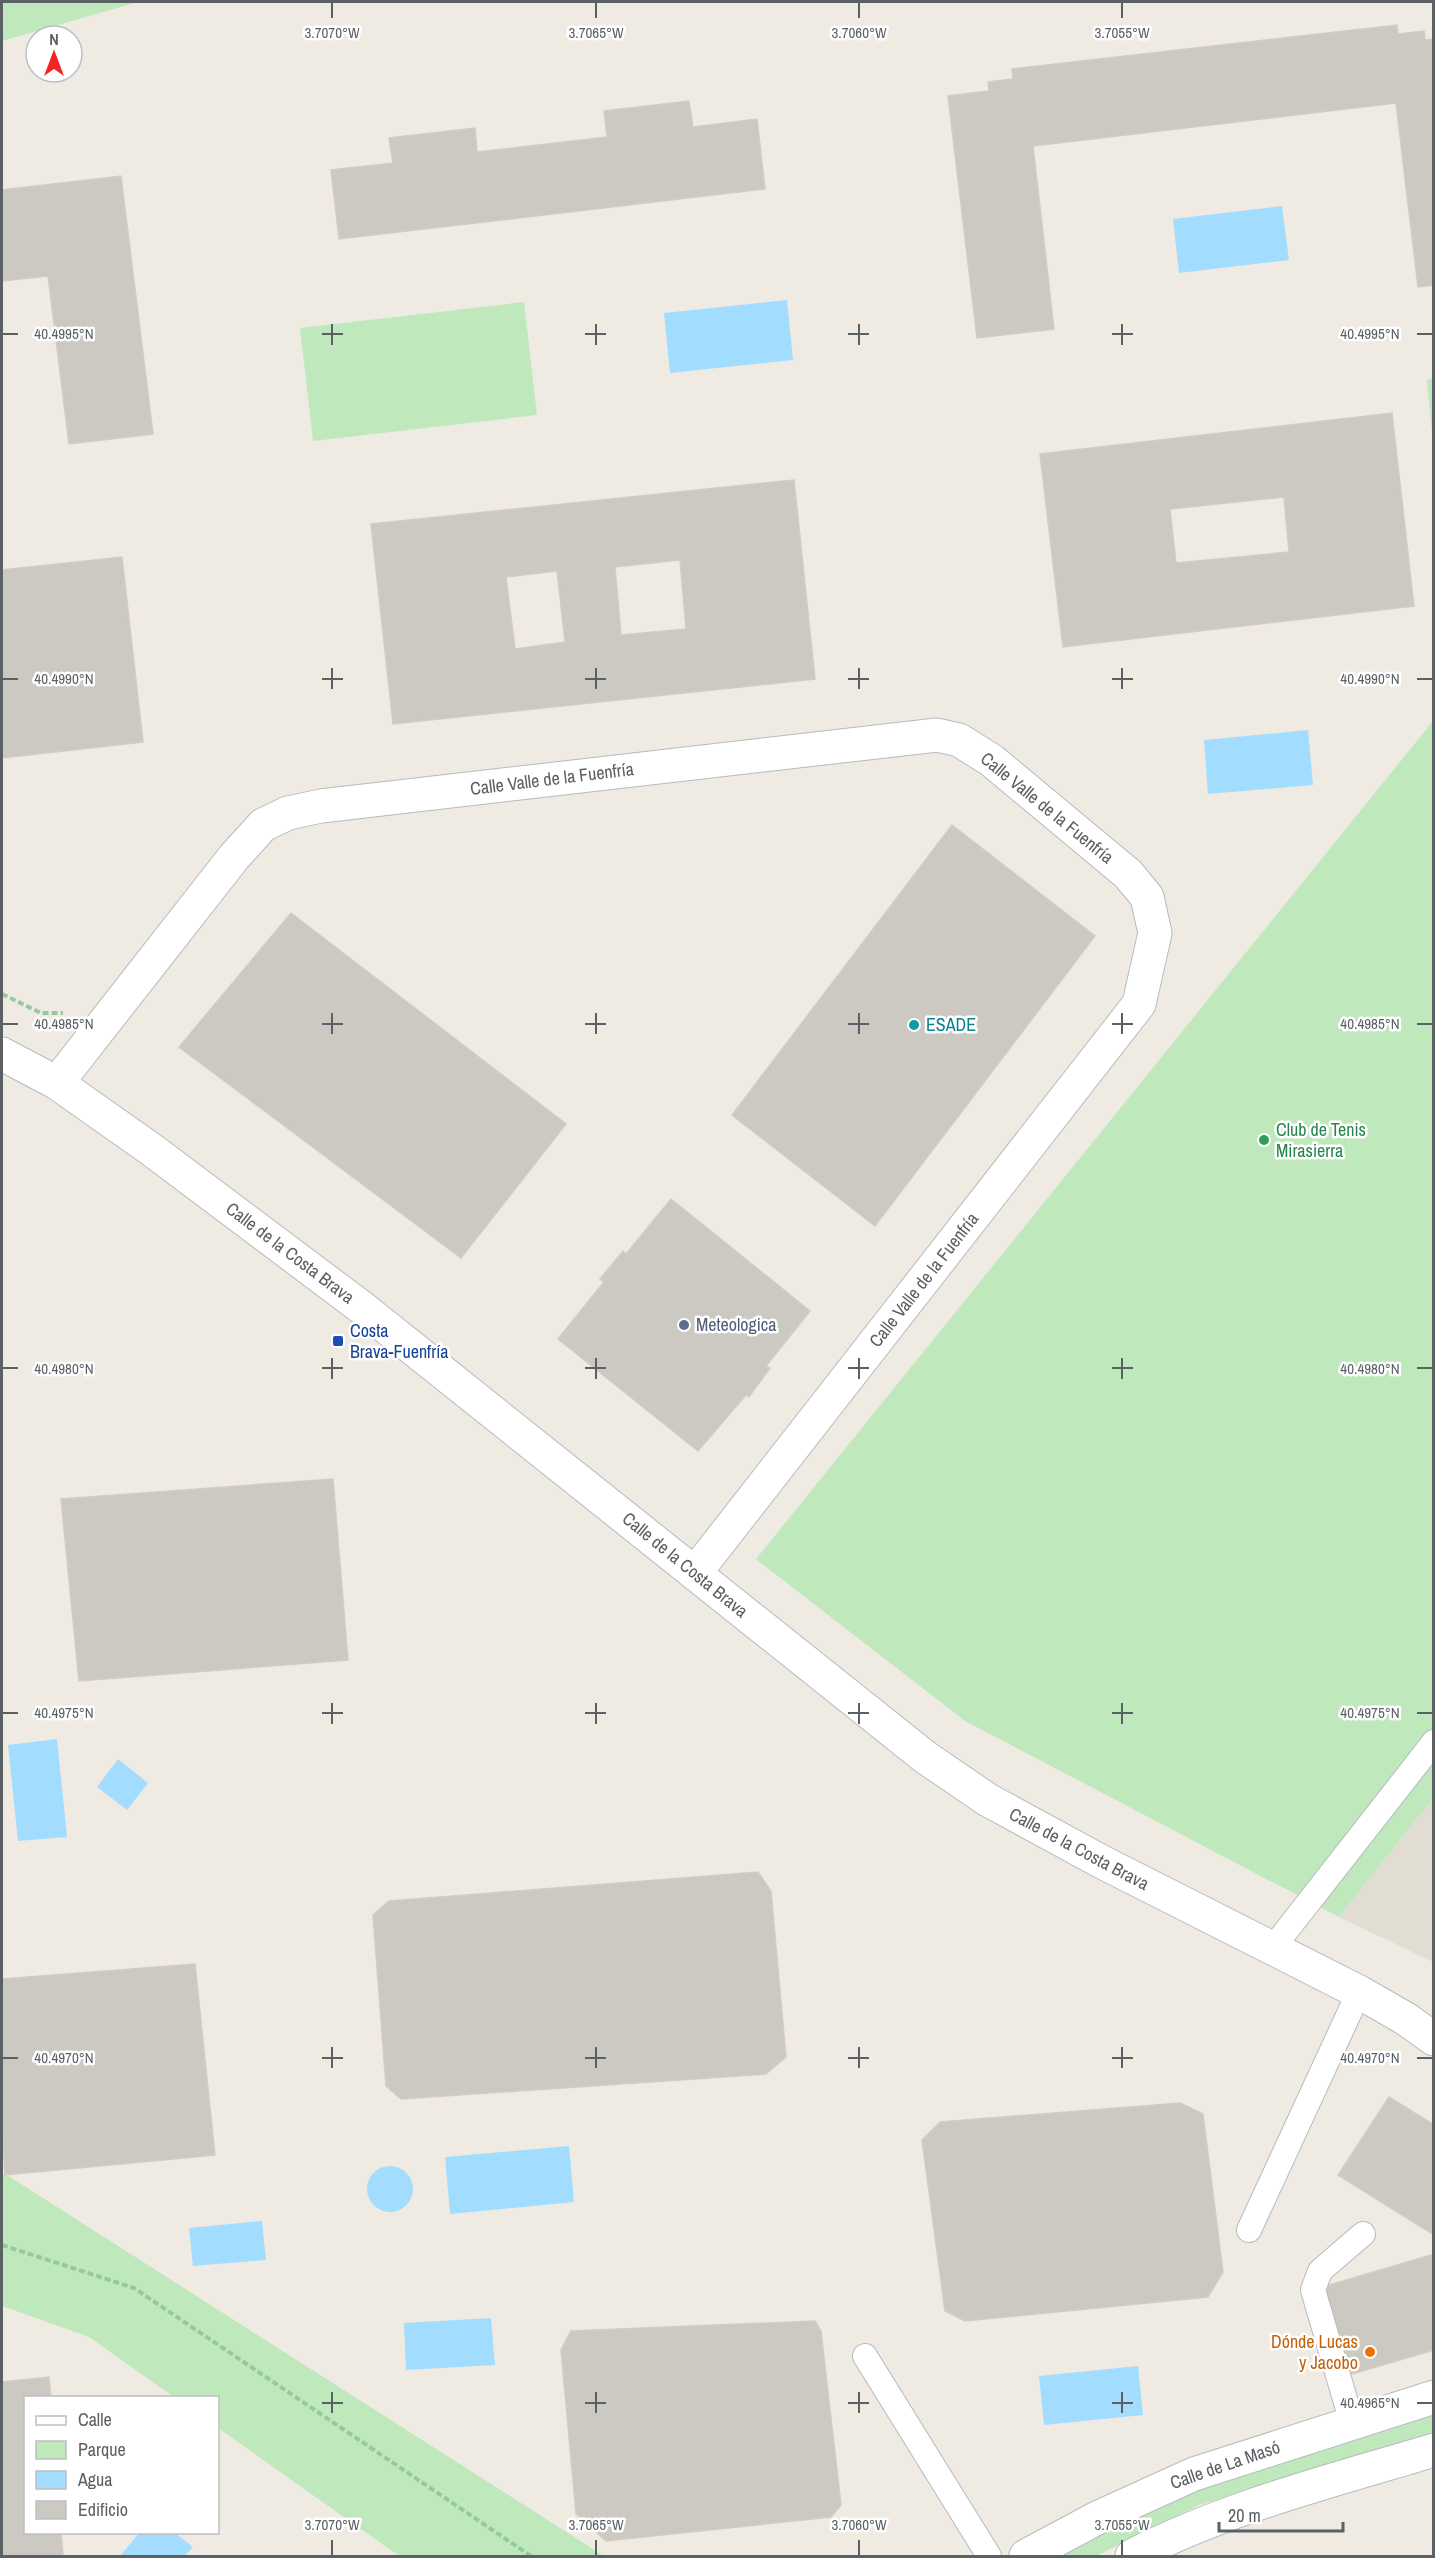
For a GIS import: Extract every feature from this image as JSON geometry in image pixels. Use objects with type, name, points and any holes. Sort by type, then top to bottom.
[{"type":"street","name":"Calle Valle de la Fuenfría","points":[[57,1083],[234,857],[263,825],[288,813],[321,806],[937,735],[959,740],[991,760],[1128,874],[1147,897],[1155,933],[1139,1004],[695,1573]]},
{"type":"street","name":"Calle de la Costa Brava","points":[[2,1054],[57,1083],[153,1150],[362,1307],[925,1757],[988,1800],[1102,1862],[1420,2024],[1434,2039]]},
{"type":"street","name":"Calle de La Masó","points":[[1026,2556],[1097,2518],[1194,2474],[1434,2397]]},
{"type":"street","points":[[1132,2556],[1176,2534],[1233,2511],[1434,2450]]},
{"type":"lane","points":[[1272,1949],[1434,1742]]},
{"type":"lane","points":[[1249,2230],[1359,1992]]},
{"type":"lane","points":[[1352,2423],[1313,2290],[1320,2271],[1363,2234]]},
{"type":"lane","points":[[865,2356],[989,2556]]},
{"type":"path","points":[[2,994],[41,1013],[68,1013]]},
{"type":"path","points":[[2,2245],[134,2288],[531,2556]]},
{"type":"shaded area","points":[[1433,1798],[1433,1962],[1339,1917]]},
{"type":"green space","points":[[2,2],[138,2],[61,24],[24,24],[24,35],[2,41]]},
{"type":"green space","points":[[524,302],[537,415],[313,441],[300,328]]},
{"type":"green space","points":[[1434,379],[1433,442],[1427,380]]},
{"type":"green space","name":"Club de Tenis Mirasierra","points":[[1433,721],[1433,1798],[1339,1917],[965,1721],[756,1559]]},
{"type":"green space","points":[[2,2174],[604,2556],[399,2556],[219,2429],[219,2396],[173,2396],[89,2337],[2,2306]]},
{"type":"green space","points":[[1433,2411],[1433,2432],[1199,2505],[1096,2556],[1062,2556],[1109,2528],[1200,2490]]},
{"type":"water","points":[[1282,206],[1289,260],[1179,273],[1173,219]]},
{"type":"water","points":[[787,300],[793,360],[670,373],[664,313]]},
{"type":"water","points":[[1308,730],[1313,785],[1208,794],[1204,740]]},
{"type":"water","points":[[57,1739],[67,1837],[18,1841],[8,1745]]},
{"type":"water","points":[[118,1759],[148,1783],[127,1810],[97,1787]]},
{"type":"water","points":[[569,2146],[574,2202],[450,2214],[445,2157]]},
{"type":"water","points":[[390,2166],[399,2167],[406,2173],[412,2180],[412,2198],[406,2205],[399,2211],[390,2212],[381,2211],[374,2205],[368,2198],[367,2189],[368,2180],[374,2173],[381,2167]]},
{"type":"water","points":[[262,2221],[266,2260],[193,2266],[189,2228]]},
{"type":"water","points":[[491,2318],[495,2365],[406,2370],[404,2323]]},
{"type":"water","points":[[1138,2366],[1143,2415],[1044,2425],[1039,2376]]},
{"type":"water","points":[[138,2534],[176,2534],[193,2547],[185,2556],[120,2556]]},
{"type":"building","points":[[1397,25],[1398,34],[1424,31],[1425,40],[1434,39],[1434,285],[1418,287],[1396,103],[1033,146],[1054,329],[977,338],[948,96],[989,91],[988,82],[1013,79],[1012,69]]},
{"type":"building","points":[[689,101],[693,127],[757,119],[765,189],[339,239],[331,170],[393,163],[389,138],[475,128],[477,152],[607,137],[604,111]]},
{"type":"building","points":[[121,176],[153,434],[69,444],[48,276],[2,281],[2,190]]},
{"type":"building","points":[[1392,413],[1414,606],[1063,647],[1040,454]],"holes":[[[1284,497],[1289,552],[1176,563],[1170,509]]]},
{"type":"building","points":[[794,480],[815,679],[393,724],[371,524]],"holes":[[[680,560],[686,629],[621,635],[615,567]],[[557,571],[565,642],[515,649],[506,577]]]},
{"type":"building","points":[[122,557],[143,742],[2,758],[2,570]]},
{"type":"building","name":"ESADE","points":[[952,825],[1095,936],[875,1226],[732,1115]]},
{"type":"building","points":[[291,913],[566,1124],[461,1258],[179,1047]]},
{"type":"building","name":"Meteologica","points":[[671,1199],[810,1311],[766,1366],[770,1368],[749,1397],[746,1395],[698,1451],[558,1339],[604,1282],[600,1279],[623,1251],[626,1254]]},
{"type":"building","points":[[333,1479],[348,1660],[79,1681],[61,1499]]},
{"type":"building","points":[[758,1872],[771,1891],[786,2057],[766,2074],[401,2099],[386,2086],[373,1915],[389,1901]]},
{"type":"building","points":[[195,1964],[215,2155],[5,2175],[2,2126],[2,1979]]},
{"type":"building","points":[[1389,2097],[1434,2125],[1434,2235],[1338,2175]]},
{"type":"building","points":[[1180,2103],[1203,2114],[1223,2272],[1208,2297],[965,2321],[945,2311],[922,2140],[940,2122]]},
{"type":"building","points":[[1434,2254],[1434,2350],[1352,2374],[1323,2287]]},
{"type":"building","points":[[815,2321],[821,2331],[841,2505],[831,2517],[606,2541],[576,2514],[561,2350],[571,2331]]},
{"type":"building","points":[[49,2377],[51,2396],[24,2396],[24,2534],[61,2534],[63,2556],[2,2556],[2,2382]]},
{"type":"place","name":"ESADE","points":[[914,1025]]},
{"type":"place","name":"Club de Tenis Mirasierra","points":[[1264,1140]]},
{"type":"place","name":"Meteologica","points":[[684,1325]]},
{"type":"place","name":"Costa Brava-Fuenfría","points":[[338,1341]]},
{"type":"place","name":"Dónde Lucas y Jacobo","points":[[1370,2352]]}]
